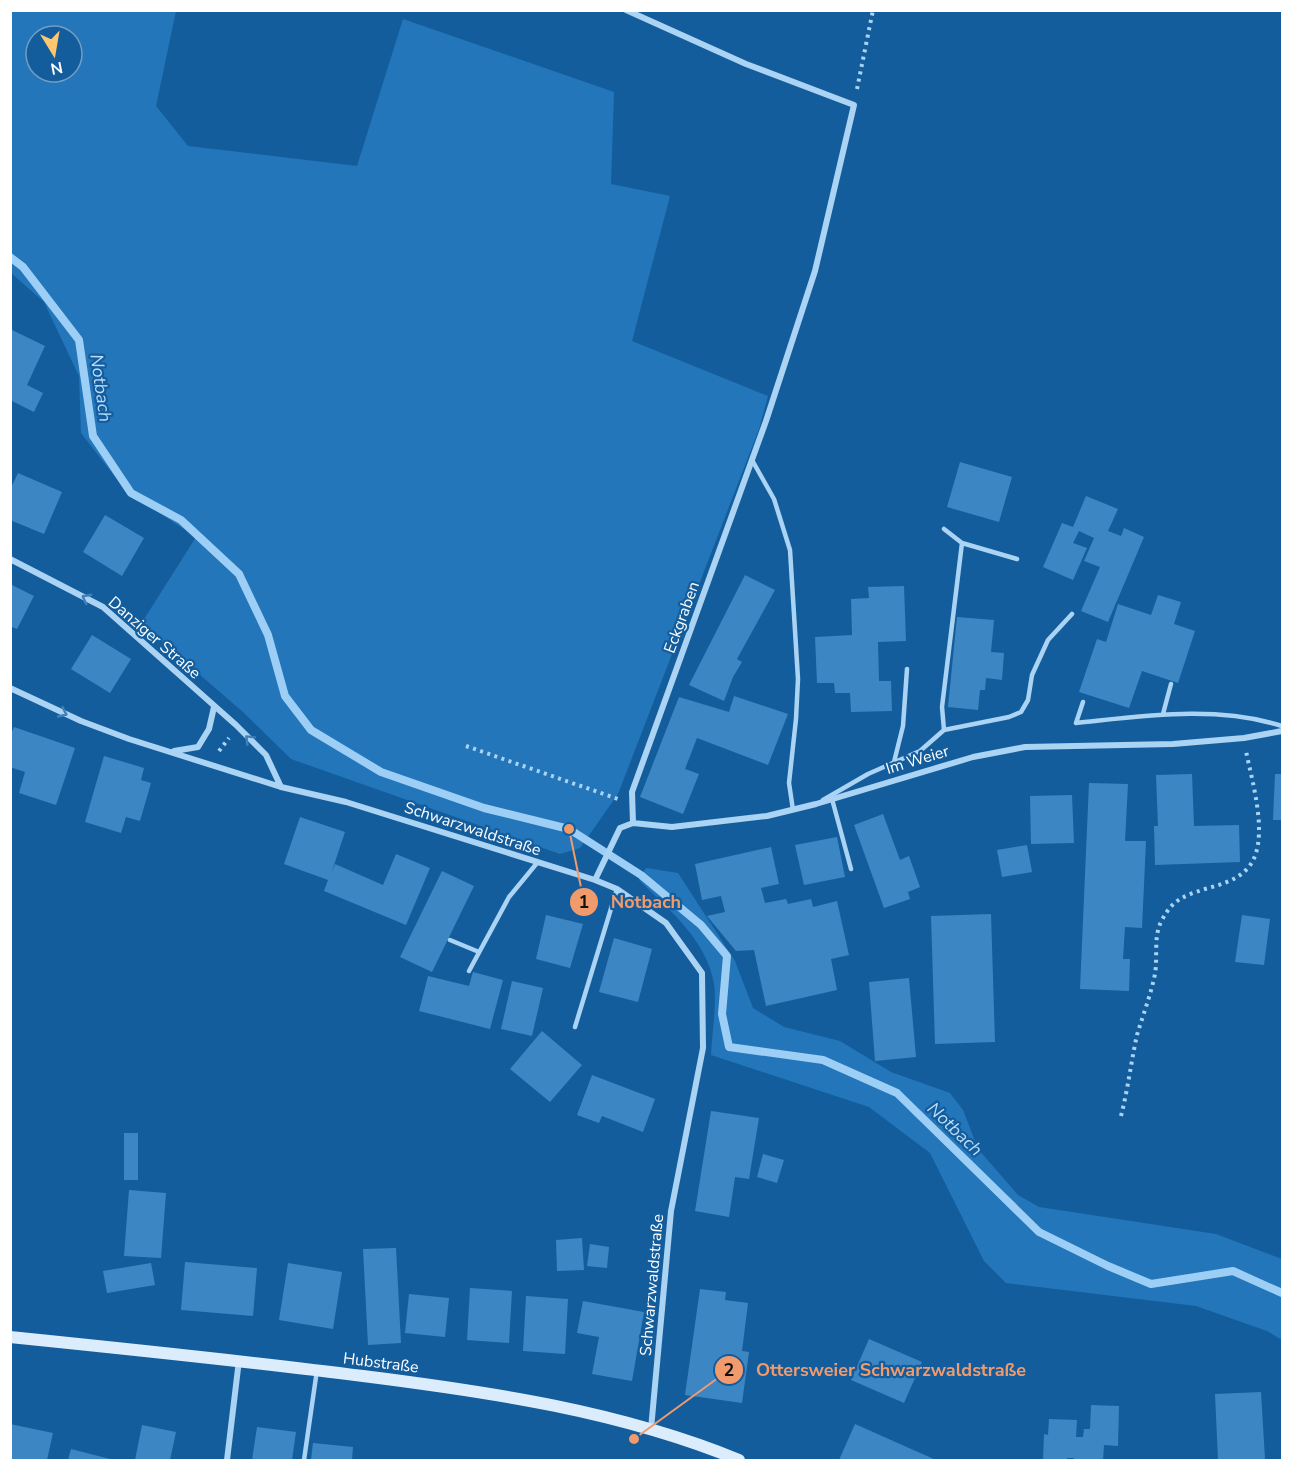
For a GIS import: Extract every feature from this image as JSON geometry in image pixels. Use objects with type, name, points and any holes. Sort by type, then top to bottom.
[{"type":"main road","name":"Hubstraße","points":[[10,1337],[239,1360],[425,1384],[518,1399],[651,1429],[701,1445],[739,1461]]},
{"type":"street","points":[[626,10],[746,64],[854,105]]},
{"type":"street","name":"Eckgraben","points":[[633,823],[632,792],[766,422],[815,271],[854,105]]},
{"type":"street","name":"Danziger Straße","points":[[10,559],[103,607],[236,725],[266,755],[281,787]]},
{"type":"street","name":"Schwarzwaldstraße","points":[[10,688],[81,721],[173,752],[281,787],[346,802],[595,880],[617,889],[666,923],[702,973],[704,1048],[671,1211],[651,1429]]},
{"type":"street","points":[[173,752],[198,747],[209,729],[214,707]]},
{"type":"street","name":"Im Weier","points":[[595,880],[620,828],[633,823],[672,827],[767,816],[816,804],[973,756],[1025,747],[1173,744],[1244,738],[1282,731]]},
{"type":"street","points":[[227,1461],[239,1360]]},
{"type":"lane","points":[[752,460],[774,499],[790,550],[798,679],[789,783],[793,810]]},
{"type":"lane","points":[[944,529],[962,543],[1017,559]]},
{"type":"lane","points":[[944,730],[942,707],[962,543]]},
{"type":"lane","points":[[816,804],[868,774],[920,751],[944,730],[1009,717],[1021,712],[1028,700],[1032,675],[1048,640],[1072,614]]},
{"type":"lane","points":[[894,762],[903,726],[907,669]]},
{"type":"lane","points":[[1163,714],[1171,684]]},
{"type":"lane","points":[[1083,702],[1076,723],[1163,714],[1219,715],[1261,719],[1282,726]]},
{"type":"lane","points":[[832,799],[850,869]]},
{"type":"lane","points":[[469,971],[509,897],[537,863]]},
{"type":"lane","points":[[575,1027],[617,889]]},
{"type":"lane","points":[[450,940],[479,952]]},
{"type":"lane","points":[[304,1461],[317,1370]]},
{"type":"path","points":[[854,105],[873,10]]},
{"type":"path","points":[[209,763],[225,744],[236,725]]},
{"type":"path","points":[[1121,1116],[1127,1093],[1130,1066],[1155,974],[1158,929],[1162,919],[1172,904],[1182,896],[1233,879],[1246,870],[1254,860],[1259,842],[1258,819],[1244,738]]},
{"type":"path","points":[[466,746],[633,804]]},
{"type":"shaded area","points":[[11,10],[176,11],[156,106],[188,146],[357,166],[403,19],[614,92],[611,184],[670,196],[632,341],[768,396],[759,429],[618,794],[580,848],[560,854],[291,759],[243,712],[141,624],[196,537],[126,491],[81,433],[79,376],[44,302],[11,273]]},
{"type":"shaded area","points":[[646,868],[678,873],[735,961],[753,1008],[784,1027],[840,1041],[891,1072],[950,1093],[963,1110],[978,1149],[1018,1195],[1039,1207],[1216,1234],[1282,1259],[1282,1340],[1267,1331],[1196,1306],[1006,1283],[984,1261],[930,1153],[869,1107],[711,1055],[715,1001],[710,968],[704,953],[685,927],[639,880]]},
{"type":"building","points":[[10,329],[45,346],[27,385],[43,393],[34,412],[10,400]]},
{"type":"building","points":[[960,462],[1012,477],[999,522],[947,507]]},
{"type":"building","points":[[18,473],[62,492],[44,534],[10,520],[10,490]]},
{"type":"building","points":[[1086,496],[1118,509],[1108,531],[1121,536],[1124,528],[1144,537],[1108,622],[1081,611],[1100,567],[1084,561],[1094,538],[1079,531],[1073,543],[1087,548],[1073,580],[1043,567],[1062,523],[1073,527]]},
{"type":"building","points":[[105,515],[144,538],[122,576],[83,552]]},
{"type":"building","points":[[745,575],[775,590],[737,659],[742,662],[733,677],[724,701],[689,685]]},
{"type":"building","points":[[10,584],[34,596],[17,629],[10,626]]},
{"type":"building","points":[[904,586],[906,641],[878,642],[879,681],[891,681],[892,711],[851,712],[850,693],[835,693],[834,683],[817,683],[815,637],[852,635],[851,599],[869,598],[868,587]]},
{"type":"building","points":[[1158,595],[1181,602],[1174,624],[1195,631],[1178,683],[1142,671],[1129,708],[1079,692],[1097,639],[1106,642],[1118,604],[1151,615]]},
{"type":"building","points":[[957,617],[994,620],[991,652],[1004,653],[1002,680],[986,678],[985,690],[980,690],[978,710],[948,707]]},
{"type":"building","points":[[92,635],[131,659],[110,693],[71,669]]},
{"type":"building","points":[[734,696],[788,714],[768,765],[697,738],[685,769],[699,774],[683,814],[640,797],[679,697],[729,712]]},
{"type":"building","points":[[14,727],[75,748],[56,805],[19,793],[25,772],[10,767],[10,736]]},
{"type":"building","points":[[104,756],[144,768],[141,780],[151,783],[140,821],[126,817],[121,833],[85,822]]},
{"type":"building","points":[[1192,774],[1194,826],[1239,825],[1240,862],[1155,865],[1154,826],[1158,826],[1156,775]]},
{"type":"building","points":[[1275,774],[1282,774],[1282,820],[1273,820]]},
{"type":"building","points":[[1089,783],[1128,784],[1125,841],[1146,841],[1142,928],[1125,927],[1123,959],[1130,959],[1129,991],[1080,989]]},
{"type":"building","points":[[1072,795],[1074,843],[1031,844],[1030,796]]},
{"type":"building","points":[[883,814],[900,860],[909,856],[920,887],[908,892],[910,899],[884,908],[854,825]]},
{"type":"building","points":[[300,817],[345,832],[331,874],[335,864],[383,885],[396,854],[430,868],[406,925],[324,891],[328,880],[284,864]]},
{"type":"building","points":[[837,837],[845,877],[804,885],[795,845]]},
{"type":"building","points":[[1027,845],[1032,872],[1002,877],[997,850]]},
{"type":"building","points":[[771,847],[779,884],[761,888],[765,903],[786,899],[788,904],[811,899],[813,907],[837,901],[849,955],[831,959],[837,990],[766,1006],[754,950],[736,951],[707,916],[725,912],[721,896],[702,900],[695,864]]},
{"type":"building","points":[[442,871],[474,886],[432,972],[400,957]]},
{"type":"building","points":[[991,914],[995,1042],[935,1044],[931,916]]},
{"type":"building","points":[[546,915],[583,924],[570,968],[536,959]]},
{"type":"building","points":[[1242,915],[1270,919],[1264,965],[1235,962]]},
{"type":"building","points":[[614,938],[652,949],[638,1002],[599,992]]},
{"type":"building","points":[[473,972],[503,980],[490,1029],[419,1011],[428,976],[469,986]]},
{"type":"building","points":[[909,978],[916,1057],[875,1061],[869,982]]},
{"type":"building","points":[[512,981],[543,988],[532,1036],[501,1029]]},
{"type":"building","points":[[542,1031],[582,1065],[550,1102],[510,1069]]},
{"type":"building","points":[[592,1075],[655,1099],[643,1132],[602,1116],[599,1123],[577,1115]]},
{"type":"building","points":[[711,1111],[759,1118],[749,1179],[735,1177],[729,1217],[695,1211]]},
{"type":"building","points":[[124,1133],[138,1133],[138,1180],[124,1180]]},
{"type":"building","points":[[763,1154],[784,1160],[777,1183],[757,1177]]},
{"type":"building","points":[[129,1190],[166,1193],[161,1258],[124,1256]]},
{"type":"building","points":[[582,1238],[584,1270],[557,1271],[556,1240]]},
{"type":"building","points":[[590,1244],[609,1247],[607,1268],[587,1266]]},
{"type":"building","points":[[396,1248],[401,1343],[368,1345],[363,1249]]},
{"type":"building","points":[[185,1262],[257,1268],[253,1316],[181,1310]]},
{"type":"building","points":[[151,1263],[155,1285],[107,1293],[103,1271]]},
{"type":"building","points":[[288,1263],[342,1272],[333,1329],[279,1320]]},
{"type":"building","points":[[470,1288],[512,1291],[509,1343],[467,1340]]},
{"type":"building","points":[[700,1289],[726,1292],[725,1300],[748,1303],[742,1351],[749,1352],[742,1403],[685,1395]]},
{"type":"building","points":[[409,1294],[449,1298],[445,1337],[405,1333]]},
{"type":"building","points":[[526,1296],[568,1299],[565,1354],[523,1351]]},
{"type":"building","points":[[583,1301],[644,1312],[632,1381],[592,1374],[599,1337],[577,1333]]},
{"type":"building","points":[[869,1339],[922,1362],[904,1403],[851,1380]]},
{"type":"building","points":[[1261,1392],[1265,1459],[1218,1460],[1215,1394]]},
{"type":"building","points":[[1091,1405],[1119,1406],[1118,1446],[1104,1445],[1103,1460],[1067,1458],[1067,1460],[1043,1460],[1044,1434],[1048,1435],[1049,1419],[1077,1420],[1076,1437],[1083,1437],[1084,1429],[1090,1429]]},
{"type":"building","points":[[10,1424],[53,1433],[47,1460],[10,1460]]},
{"type":"building","points":[[855,1424],[936,1460],[839,1460]]},
{"type":"building","points":[[142,1425],[176,1432],[170,1460],[135,1460]]},
{"type":"building","points":[[257,1427],[296,1432],[292,1460],[252,1460]]},
{"type":"building","points":[[313,1443],[353,1447],[352,1460],[311,1460]]},
{"type":"building","points":[[71,1449],[114,1460],[68,1460]]},
{"type":"waterway","name":"Notbach","points":[[10,257],[23,267],[79,340],[93,436],[131,493],[181,520],[239,574],[268,635],[285,696],[311,730],[381,772],[484,808],[569,829],[641,875],[701,925],[727,956],[722,1014],[729,1047],[823,1060],[897,1093],[1039,1232],[1151,1284],[1233,1271],[1282,1293]]},
{"type":"place","name":"Notbach","points":[[569,829]]},
{"type":"place","name":"Ottersweier Schwarzwaldstraße","points":[[634,1439]]}]
